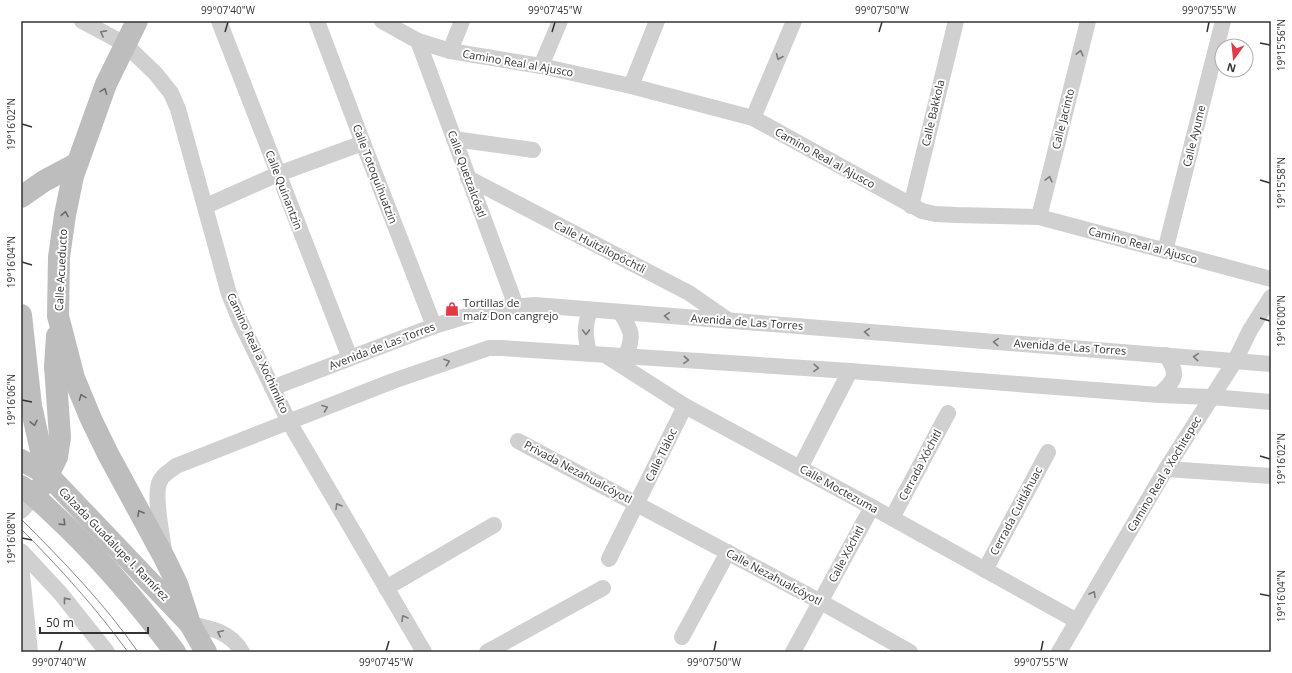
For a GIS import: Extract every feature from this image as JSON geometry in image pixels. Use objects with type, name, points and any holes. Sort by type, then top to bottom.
[{"type":"main road","name":"Calle Acueducto","points":[[137,21],[106,84],[76,164],[64,215],[60,250],[58,316],[74,378],[90,419],[165,559],[177,584],[190,624]]},
{"type":"main road","points":[[21,198],[44,181],[76,164]]},
{"type":"main road","points":[[21,315],[24,371],[41,451],[48,475]]},
{"type":"main road","points":[[26,498],[48,475],[57,457],[60,437],[55,366],[58,316]]},
{"type":"main road","points":[[21,460],[48,475]]},
{"type":"main road","name":"Calzada Guadalupe I. Ramírez","points":[[48,475],[190,624],[206,652]]},
{"type":"main road","name":"Calzada Guadalupe I. Ramírez","points":[[26,498],[90,550],[154,624],[175,652]]},
{"type":"street","name":"Camino Real a Xochimilco","points":[[82,21],[125,44],[156,74],[171,93],[178,109],[230,294],[240,321],[289,422],[424,652]]},
{"type":"street","name":"Calle Quinantzin","points":[[219,21],[350,358]]},
{"type":"street","name":"Calle Totoquihuatzin","points":[[317,21],[362,143],[434,326]]},
{"type":"street","name":"Camino Real al Ajusco","points":[[382,21],[418,41],[450,51],[541,66],[631,86],[753,118],[922,211],[935,214],[1039,217],[1271,279]]},
{"type":"street","points":[[450,51],[462,21]]},
{"type":"street","points":[[541,66],[560,21]]},
{"type":"street","points":[[631,86],[657,21]]},
{"type":"street","points":[[753,118],[794,21]]},
{"type":"street","name":"Calle Bakkola","points":[[911,206],[956,21]]},
{"type":"street","name":"Calle Jacinto","points":[[1039,217],[1088,21]]},
{"type":"street","name":"Calle Ayume","points":[[1165,251],[1223,21]]},
{"type":"street","name":"Calle Quetzalcóatl","points":[[418,41],[516,306]]},
{"type":"street","points":[[454,139],[533,150]]},
{"type":"street","points":[[206,206],[278,174],[362,143]]},
{"type":"street","name":"Calle Huitzilopóchtli","points":[[468,178],[689,293],[729,321]]},
{"type":"street","name":"Camino Real a Xochitepec","points":[[1059,652],[1166,469],[1235,360],[1250,330],[1271,297]]},
{"type":"street","name":"Avenida de Las Torres","points":[[272,388],[434,326],[493,308],[535,305],[1271,364]]},
{"type":"street","points":[[590,310],[586,323],[585,334],[596,354]]},
{"type":"street","points":[[621,313],[630,329],[632,341],[626,356]]},
{"type":"street","points":[[165,559],[157,493],[159,482],[164,474],[176,466],[393,381],[489,348],[850,371],[1159,395],[1211,397],[1271,402]]},
{"type":"street","name":"Calle Moctezuma","points":[[596,354],[685,406],[872,507],[1077,621]]},
{"type":"street","points":[[1159,395],[1170,385],[1174,376],[1173,366],[1166,355]]},
{"type":"street","points":[[800,468],[850,371]]},
{"type":"street","name":"Calle Tláloc","points":[[609,559],[685,406]]},
{"type":"street","name":"Cerrada Xóchitl","points":[[892,518],[948,413]]},
{"type":"street","name":"Privada Nezahualcóyotl","points":[[518,441],[637,504]]},
{"type":"street","name":"Cerrada Cuitláhuac","points":[[985,570],[1048,452]]},
{"type":"street","points":[[1166,469],[1271,476]]},
{"type":"street","name":"Calle Nezahualcóyotl","points":[[637,504],[821,602],[910,652]]},
{"type":"street","name":"Calle Xóchitl","points":[[821,602],[872,507]]},
{"type":"street","points":[[386,588],[494,525]]},
{"type":"street","points":[[21,551],[61,594],[108,652]]},
{"type":"street","points":[[682,637],[728,552]]},
{"type":"street","points":[[21,564],[30,652]]},
{"type":"street","points":[[487,652],[603,588]]},
{"type":"street","points":[[793,652],[821,602]]},
{"type":"street","points":[[190,624],[207,627],[222,633],[237,643],[242,652]]},
{"type":"tram line","points":[[21,519],[97,599],[138,652]]},
{"type":"tram line","points":[[21,529],[50,558],[77,589],[128,652]]},
{"type":"place","name":"Tortillas de maíz Don cangrejo","points":[[452,309]]}]
